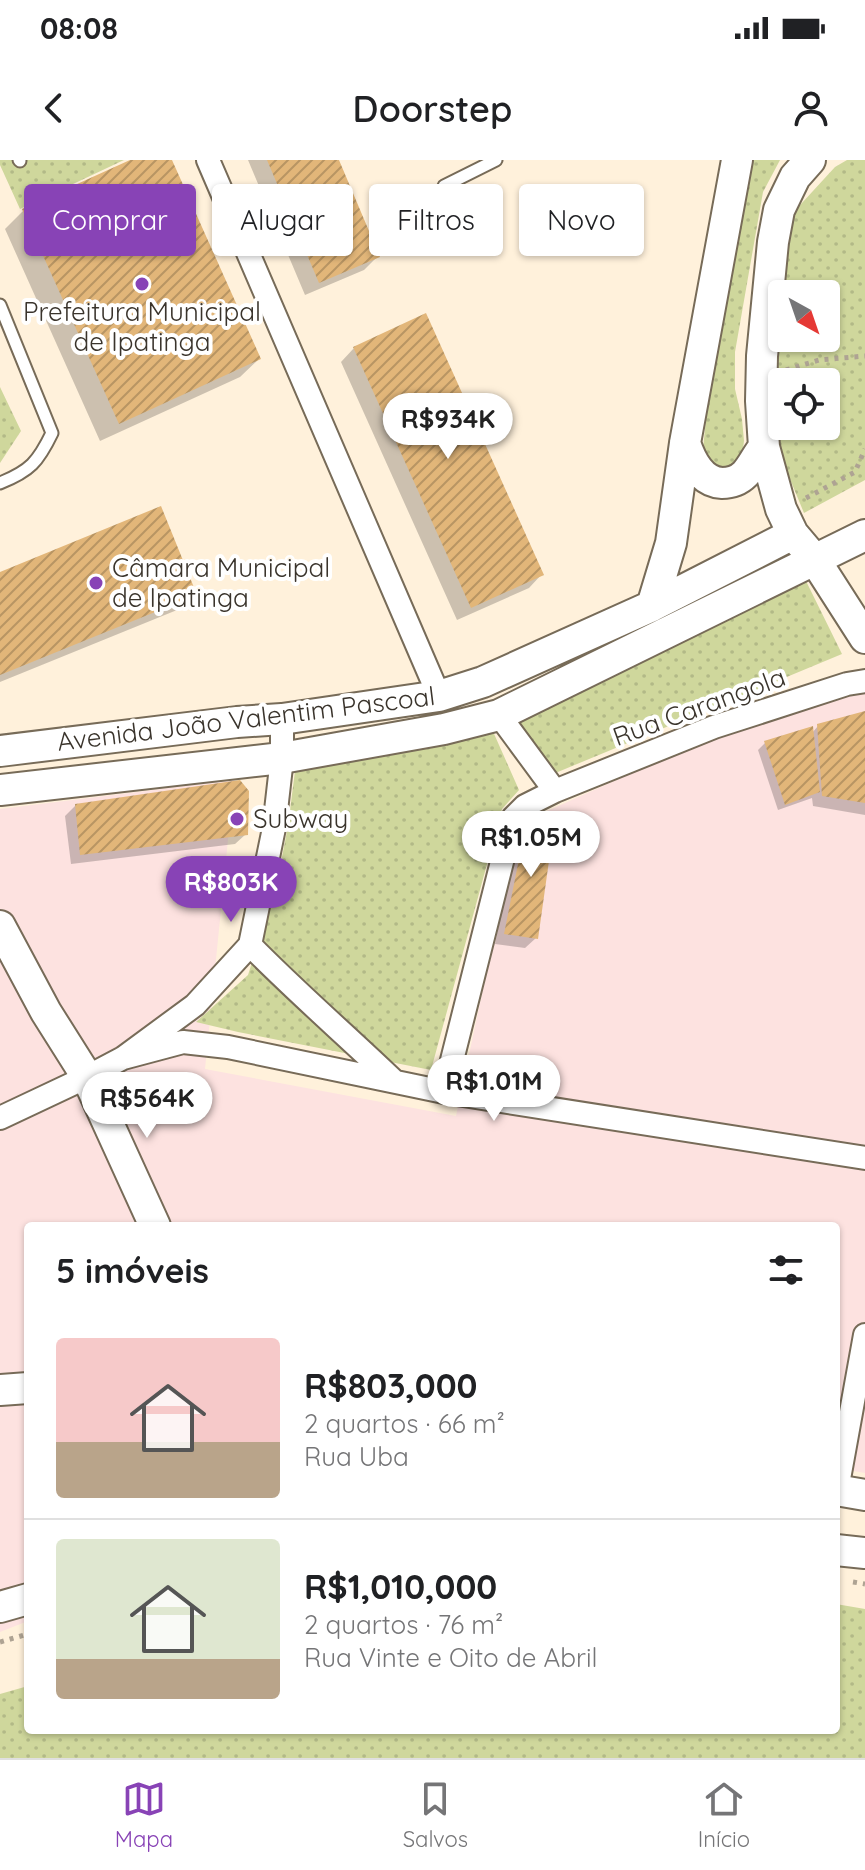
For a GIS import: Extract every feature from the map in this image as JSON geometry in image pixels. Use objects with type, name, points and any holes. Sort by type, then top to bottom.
[{"type":"street","points":[[208,160],[439,696]]},
{"type":"street","points":[[652,606],[671,543],[685,443],[737,160]]},
{"type":"street","points":[[810,160],[795,177],[779,210],[773,242],[762,375],[764,447],[777,495],[793,534],[815,560],[865,638]]},
{"type":"street","points":[[685,443],[700,473],[714,483],[730,483],[745,474],[764,447]]},
{"type":"street","name":"Avenida João Valentim Pascoal","points":[[0,751],[282,719],[439,696],[483,682],[652,606],[793,534]]},
{"type":"street","name":"Avenida João Valentim Pascoal","points":[[0,790],[282,758],[444,729],[499,715],[865,535]]},
{"type":"street","name":"Rua Carangola","points":[[444,1092],[513,818],[525,806],[714,727],[865,681]]},
{"type":"street","points":[[499,715],[555,791]]},
{"type":"street","points":[[0,1118],[123,1058],[195,1005],[250,945],[274,828],[282,758],[282,719]]},
{"type":"street","points":[[0,926],[46,1012],[87,1077],[153,1222]]},
{"type":"street","points":[[250,945],[394,1081]]},
{"type":"street","points":[[123,1058],[183,1042],[228,1047],[444,1092],[865,1158]]},
{"type":"street","points":[[840,1469],[865,1335]]},
{"type":"street","points":[[0,1390],[24,1388]]},
{"type":"street","points":[[840,1491],[865,1495]]},
{"type":"street","points":[[840,1550],[865,1553]]},
{"type":"street","points":[[0,1607],[24,1600]]},
{"type":"lane","points":[[448,184],[496,160]]},
{"type":"lane","points":[[0,305],[52,433],[41,454],[23,474],[0,483]]},
{"type":"path","points":[[762,375],[819,360],[865,356]]},
{"type":"path","points":[[855,472],[865,449]]},
{"type":"path","points":[[806,498],[865,466]]},
{"type":"path","points":[[0,1642],[24,1635]]},
{"type":"shaded area","points":[[865,669],[865,1473],[840,1469],[840,1222],[24,1222],[24,1623],[0,1632],[0,809],[234,780],[205,1069],[456,1116],[518,824]]},
{"type":"green space","points":[[0,160],[124,160],[73,184],[24,184],[24,207],[20,209]]},
{"type":"green space","points":[[750,160],[780,160],[763,192],[735,352],[735,389],[744,441],[742,456],[736,465],[727,470],[710,466],[703,449],[713,348]]},
{"type":"green space","points":[[847,160],[865,160],[865,480],[804,513],[774,440],[840,440],[840,368],[775,368],[777,352],[840,352],[840,280],[783,280],[790,216],[835,167]]},
{"type":"green space","points":[[0,387],[21,431],[0,463]]},
{"type":"green space","points":[[806,581],[842,654],[553,774],[517,723]]},
{"type":"green space","points":[[491,727],[519,790],[502,809],[431,1070],[196,1022],[248,975],[276,888],[295,771]]},
{"type":"green space","points":[[840,1605],[865,1609],[865,1758],[0,1758],[0,1694],[24,1687],[24,1734],[840,1734]]},
{"type":"building","name":"Prefeitura Municipal de Ipatinga","points":[[130,160],[172,160],[183,184],[77,184]]},
{"type":"building","points":[[267,160],[339,160],[349,184],[277,184]]},
{"type":"building","points":[[353,193],[369,231],[369,256],[380,257],[319,283],[308,256],[353,256]]},
{"type":"building","name":"Prefeitura Municipal de Ipatinga","points":[[196,214],[212,256],[215,256],[261,359],[119,424],[43,256],[196,256]]},
{"type":"building","points":[[426,313],[544,575],[471,608],[353,347]]},
{"type":"building","name":"Câmara Municipal de Ipatinga","points":[[161,506],[197,595],[0,675],[0,572]]},
{"type":"building","points":[[865,711],[865,803],[822,796],[817,724]]},
{"type":"building","points":[[813,726],[820,792],[785,805],[764,741]]},
{"type":"building","points":[[240,780],[249,791],[248,835],[80,855],[75,804]]},
{"type":"building","points":[[556,811],[538,939],[504,934],[526,824]]},
{"type":"place","name":"Prefeitura Municipal de Ipatinga","points":[[142,284]]},
{"type":"place","name":"Câmara Municipal de Ipatinga","points":[[96,583]]},
{"type":"place","name":"Subway","points":[[237,819]]}]
